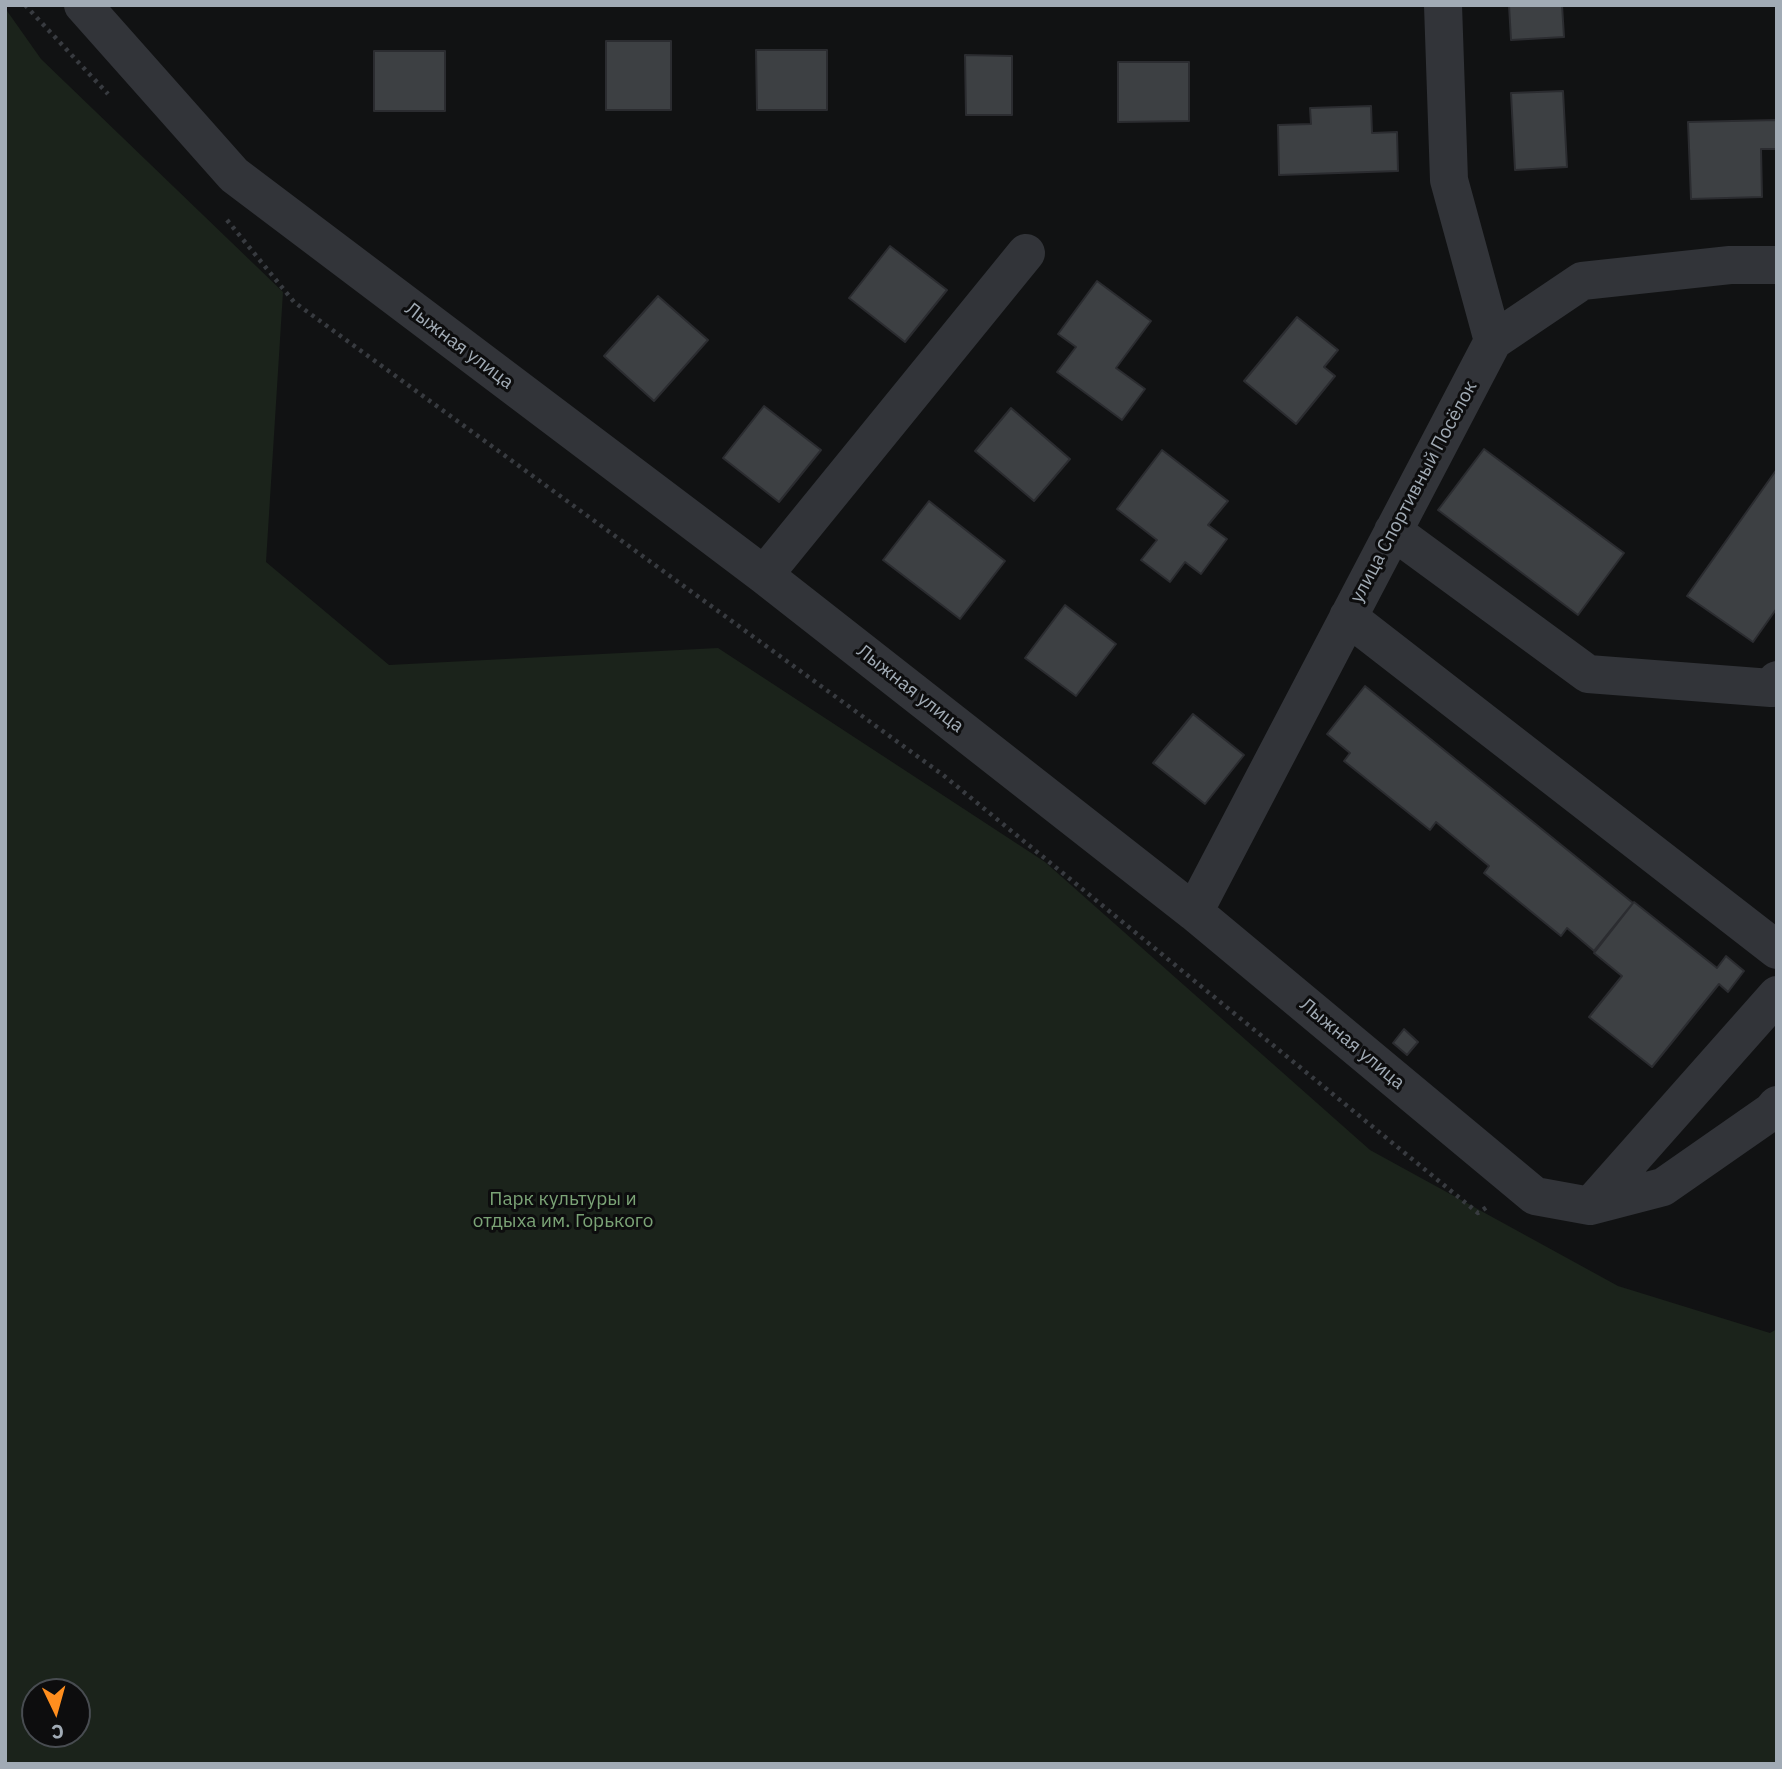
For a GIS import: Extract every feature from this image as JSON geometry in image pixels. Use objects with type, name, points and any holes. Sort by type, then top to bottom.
[{"type":"street","name":"Лыжная улица","points":[[83,5],[234,175],[764,575],[1194,912],[1535,1196],[1590,1206],[1663,1187],[1777,1105]]},
{"type":"street","points":[[1443,5],[1449,180],[1493,341]]},
{"type":"street","points":[[764,575],[1026,253]]},
{"type":"street","name":"улица Спортивный Посёлок","points":[[1194,912],[1493,341],[1582,281],[1730,265],[1777,265]]},
{"type":"street","points":[[1393,531],[1588,674],[1771,688],[1777,680]]},
{"type":"street","points":[[1348,617],[1777,950]]},
{"type":"street","points":[[1590,1206],[1777,995]]},
{"type":"path","points":[[25,5],[114,100]]},
{"type":"path","points":[[220,212],[294,302],[943,775],[1478,1213],[1520,1183]]},
{"type":"green space","name":"Парк культуры и отдыха им. Горького","points":[[5,8],[41,59],[283,292],[266,562],[389,665],[718,648],[1045,862],[1370,1150],[1618,1286],[1770,1333],[1777,1329],[1777,1764],[5,1764]]},
{"type":"building","points":[[1509,5],[1562,5],[1564,37],[1511,40]]},
{"type":"building","points":[[606,41],[671,41],[671,110],[606,110]]},
{"type":"building","points":[[756,50],[827,50],[827,110],[757,110]]},
{"type":"building","points":[[374,51],[445,51],[445,111],[374,111]]},
{"type":"building","points":[[965,55],[1012,56],[1012,115],[966,115]]},
{"type":"building","points":[[1118,62],[1189,62],[1189,121],[1118,122]]},
{"type":"building","points":[[1563,91],[1567,167],[1515,170],[1511,93]]},
{"type":"building","points":[[1371,106],[1372,133],[1397,132],[1398,171],[1279,175],[1278,125],[1311,124],[1310,108]]},
{"type":"building","points":[[1777,120],[1777,149],[1761,149],[1762,197],[1691,199],[1688,122]]},
{"type":"building","points":[[890,246],[947,290],[905,342],[849,298]]},
{"type":"building","points":[[1097,281],[1151,321],[1116,368],[1145,389],[1122,420],[1057,372],[1076,347],[1058,334]]},
{"type":"building","points":[[658,296],[708,340],[654,401],[604,356]]},
{"type":"building","points":[[1297,317],[1338,350],[1324,367],[1335,376],[1296,424],[1244,381]]},
{"type":"building","points":[[764,406],[821,450],[779,502],[723,458]]},
{"type":"building","points":[[1011,408],[1070,459],[1034,501],[975,451]]},
{"type":"building","points":[[1484,449],[1624,553],[1578,615],[1438,510]]},
{"type":"building","points":[[1162,450],[1228,501],[1208,525],[1227,539],[1201,574],[1185,562],[1170,582],[1141,560],[1157,540],[1117,509]]},
{"type":"building","points":[[1777,469],[1777,608],[1753,642],[1687,596]]},
{"type":"building","points":[[929,501],[1005,561],[960,619],[883,560]]},
{"type":"building","points":[[1065,605],[1116,644],[1076,696],[1025,658]]},
{"type":"building","points":[[1365,686],[1633,903],[1594,951],[1567,928],[1561,936],[1484,873],[1489,866],[1436,822],[1430,830],[1344,761],[1350,753],[1327,734]]},
{"type":"building","points":[[1193,714],[1244,755],[1205,804],[1153,763]]},
{"type":"building","points":[[1634,902],[1717,968],[1726,956],[1744,971],[1728,992],[1719,984],[1652,1067],[1589,1017],[1622,976],[1594,953]]},
{"type":"building","points":[[1404,1029],[1418,1042],[1407,1055],[1393,1043]]}]
